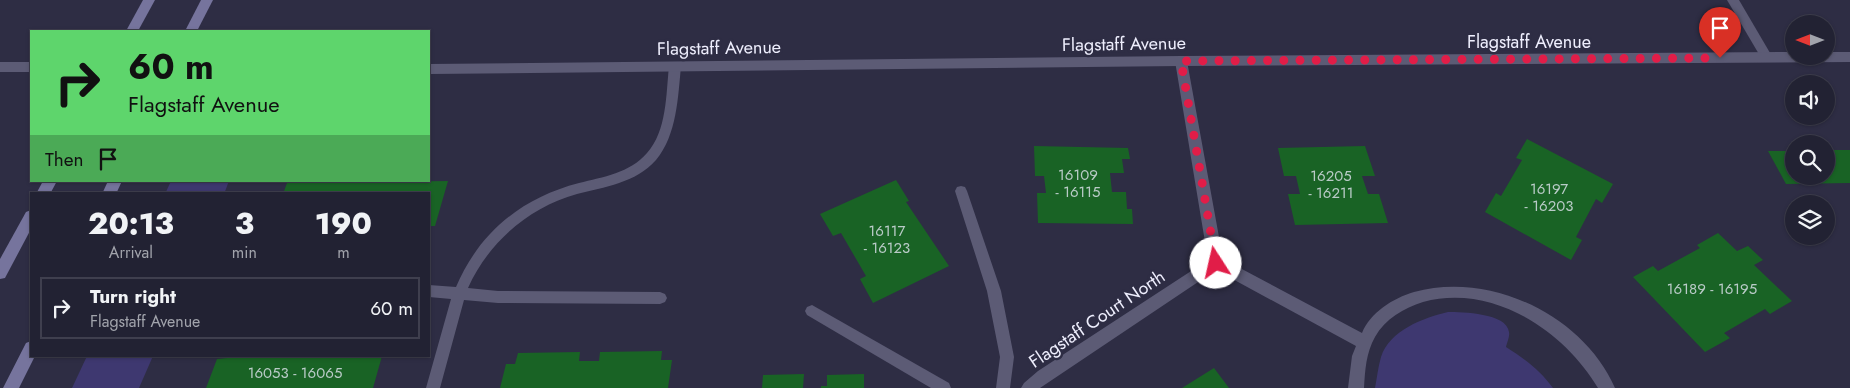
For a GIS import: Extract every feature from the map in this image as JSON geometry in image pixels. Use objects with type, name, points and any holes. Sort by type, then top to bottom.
[{"type":"main road","points":[[133,30],[149,0]]},
{"type":"main road","points":[[191,30],[206,0]]},
{"type":"main road","points":[[0,273],[30,218]]},
{"type":"main road","points":[[11,388],[30,350]]},
{"type":"street","points":[[1733,0],[1767,58]]},
{"type":"street","name":"Flagstaff Avenue","points":[[430,69],[1181,61],[1850,57]]},
{"type":"street","points":[[1181,61],[1216,263],[1363,342]]},
{"type":"street","points":[[0,67],[30,67]]},
{"type":"street","name":"Flagstaff Court North","points":[[1029,388],[1043,376],[1216,263]]},
{"type":"street","points":[[1356,388],[1355,369],[1363,342],[1377,320],[1398,304],[1424,294],[1453,291],[1484,295],[1516,305],[1546,322],[1574,344],[1598,371],[1607,388]]},
{"type":"lane","points":[[433,388],[458,295],[472,265],[489,243],[538,205],[565,192],[616,179],[635,172],[651,158],[660,145],[667,125],[675,66]]},
{"type":"lane","points":[[960,191],[994,291],[1008,357],[1003,388]]},
{"type":"lane","points":[[430,291],[498,297],[660,298]]},
{"type":"lane","points":[[812,312],[944,388]]},
{"type":"shaded area","points":[[171,182],[229,182],[225,192],[166,192]]},
{"type":"shaded area","points":[[1448,312],[1483,315],[1501,321],[1509,332],[1506,347],[1532,365],[1553,388],[1375,388],[1381,357],[1392,339],[1418,322]]},
{"type":"shaded area","points":[[87,357],[153,357],[139,388],[72,388]]},
{"type":"building","points":[[1527,139],[1613,184],[1602,203],[1596,199],[1576,237],[1582,240],[1571,260],[1485,212],[1496,193],[1501,196],[1522,160],[1516,158]]},
{"type":"building","points":[[1034,146],[1128,148],[1130,159],[1122,159],[1124,173],[1110,173],[1112,192],[1126,192],[1127,209],[1132,209],[1133,224],[1038,223],[1037,193],[1046,193],[1044,176],[1035,176]]},
{"type":"building","points":[[1365,146],[1375,176],[1362,176],[1368,194],[1379,194],[1388,223],[1295,225],[1288,194],[1300,194],[1296,176],[1284,176],[1278,148]]},
{"type":"building","points":[[1835,150],[1850,150],[1850,183],[1835,183]]},
{"type":"building","points":[[1768,151],[1785,151],[1785,182]]},
{"type":"building","points":[[896,180],[909,201],[906,202],[949,266],[873,303],[860,279],[866,276],[841,233],[833,236],[820,214]]},
{"type":"building","points":[[448,181],[435,226],[430,226],[430,192],[284,192],[287,183]]},
{"type":"building","points":[[1718,233],[1737,251],[1748,246],[1763,260],[1754,265],[1792,301],[1770,314],[1765,309],[1724,333],[1730,338],[1705,352],[1633,277],[1653,266],[1658,271],[1700,248],[1697,245]]},
{"type":"building","points":[[662,351],[661,360],[672,360],[668,388],[500,388],[506,364],[515,364],[518,353],[580,352],[579,361],[599,361],[600,352]]},
{"type":"building","points":[[382,357],[373,388],[206,388],[217,359]]},
{"type":"building","points":[[1214,368],[1229,388],[1182,388]]},
{"type":"building","points":[[804,374],[803,388],[762,388],[763,375]]},
{"type":"building","points":[[864,374],[864,388],[821,388],[821,386],[827,386],[827,375]]},
{"type":"route","points":[[1216,263],[1181,61],[1720,58]]}]
